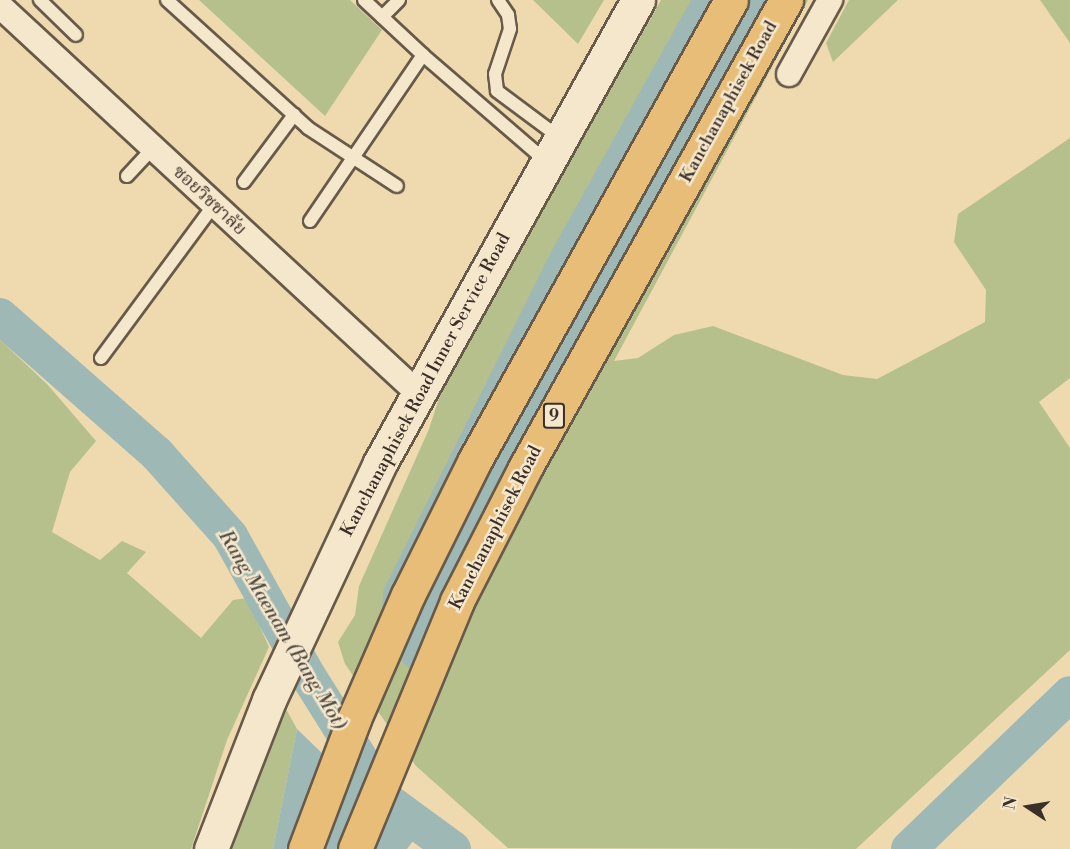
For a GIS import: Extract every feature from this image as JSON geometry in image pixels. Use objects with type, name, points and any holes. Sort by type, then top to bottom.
[{"type":"highway","points":[[305,849],[354,719],[418,574],[475,460],[731,0]]},
{"type":"highway","name":"Kanchanaphisek Road","points":[[354,849],[457,601],[531,458],[786,0]]},
{"type":"main road","name":"Kanchanaphisek Road Inner Service Road","points":[[211,849],[226,805],[269,700],[368,488],[638,0]]},
{"type":"street","points":[[789,74],[830,0]]},
{"type":"street","name":"ซอยวิชชาลัย","points":[[0,6],[419,394]]},
{"type":"lane","points":[[40,0],[76,34]]},
{"type":"lane","points":[[167,0],[294,115],[350,157],[397,186]]},
{"type":"lane","points":[[364,0],[423,56],[555,151]]},
{"type":"lane","points":[[382,17],[399,0]]},
{"type":"lane","points":[[498,0],[508,15],[510,29],[495,74],[497,91],[555,151]]},
{"type":"lane","points":[[310,221],[350,157],[423,56]]},
{"type":"lane","points":[[244,182],[294,115]]},
{"type":"lane","points":[[128,176],[153,148]]},
{"type":"lane","points":[[101,358],[214,206]]},
{"type":"green space","points":[[199,0],[350,0],[382,30],[325,116]]},
{"type":"green space","points":[[533,0],[604,0],[578,44]]},
{"type":"green space","points":[[661,0],[808,0],[614,361],[638,358],[674,335],[713,326],[843,375],[877,379],[985,322],[986,290],[954,242],[958,214],[1070,138],[1070,378],[1039,402],[1070,448],[1070,650],[856,849],[508,848],[416,766],[345,664],[338,642],[355,615],[359,586],[429,429],[442,389]]},
{"type":"green space","points":[[849,0],[898,0],[833,62],[826,43]]},
{"type":"green space","points":[[1040,0],[1070,0],[1070,43]]},
{"type":"green space","points":[[0,340],[47,384],[96,441],[70,472],[52,532],[100,560],[122,541],[146,552],[127,573],[201,638],[233,600],[247,598],[269,647],[227,740],[191,849],[0,849]]},
{"type":"green space","points":[[281,700],[297,729],[273,849],[230,849]]},
{"type":"water","points":[[691,0],[802,0],[413,671],[403,663],[382,626],[383,591],[551,252]]},
{"type":"water","points":[[297,729],[413,841],[407,849],[273,849]]},
{"type":"waterway","name":"Rang Maenam (Bang Mot)","points":[[0,316],[157,454],[230,536],[305,671],[386,800],[453,849]]},
{"type":"waterway","name":"Rang Maenam (Bang Mot)","points":[[909,849],[1070,694]]},
{"type":"waterway","points":[[358,756],[359,815]]}]
